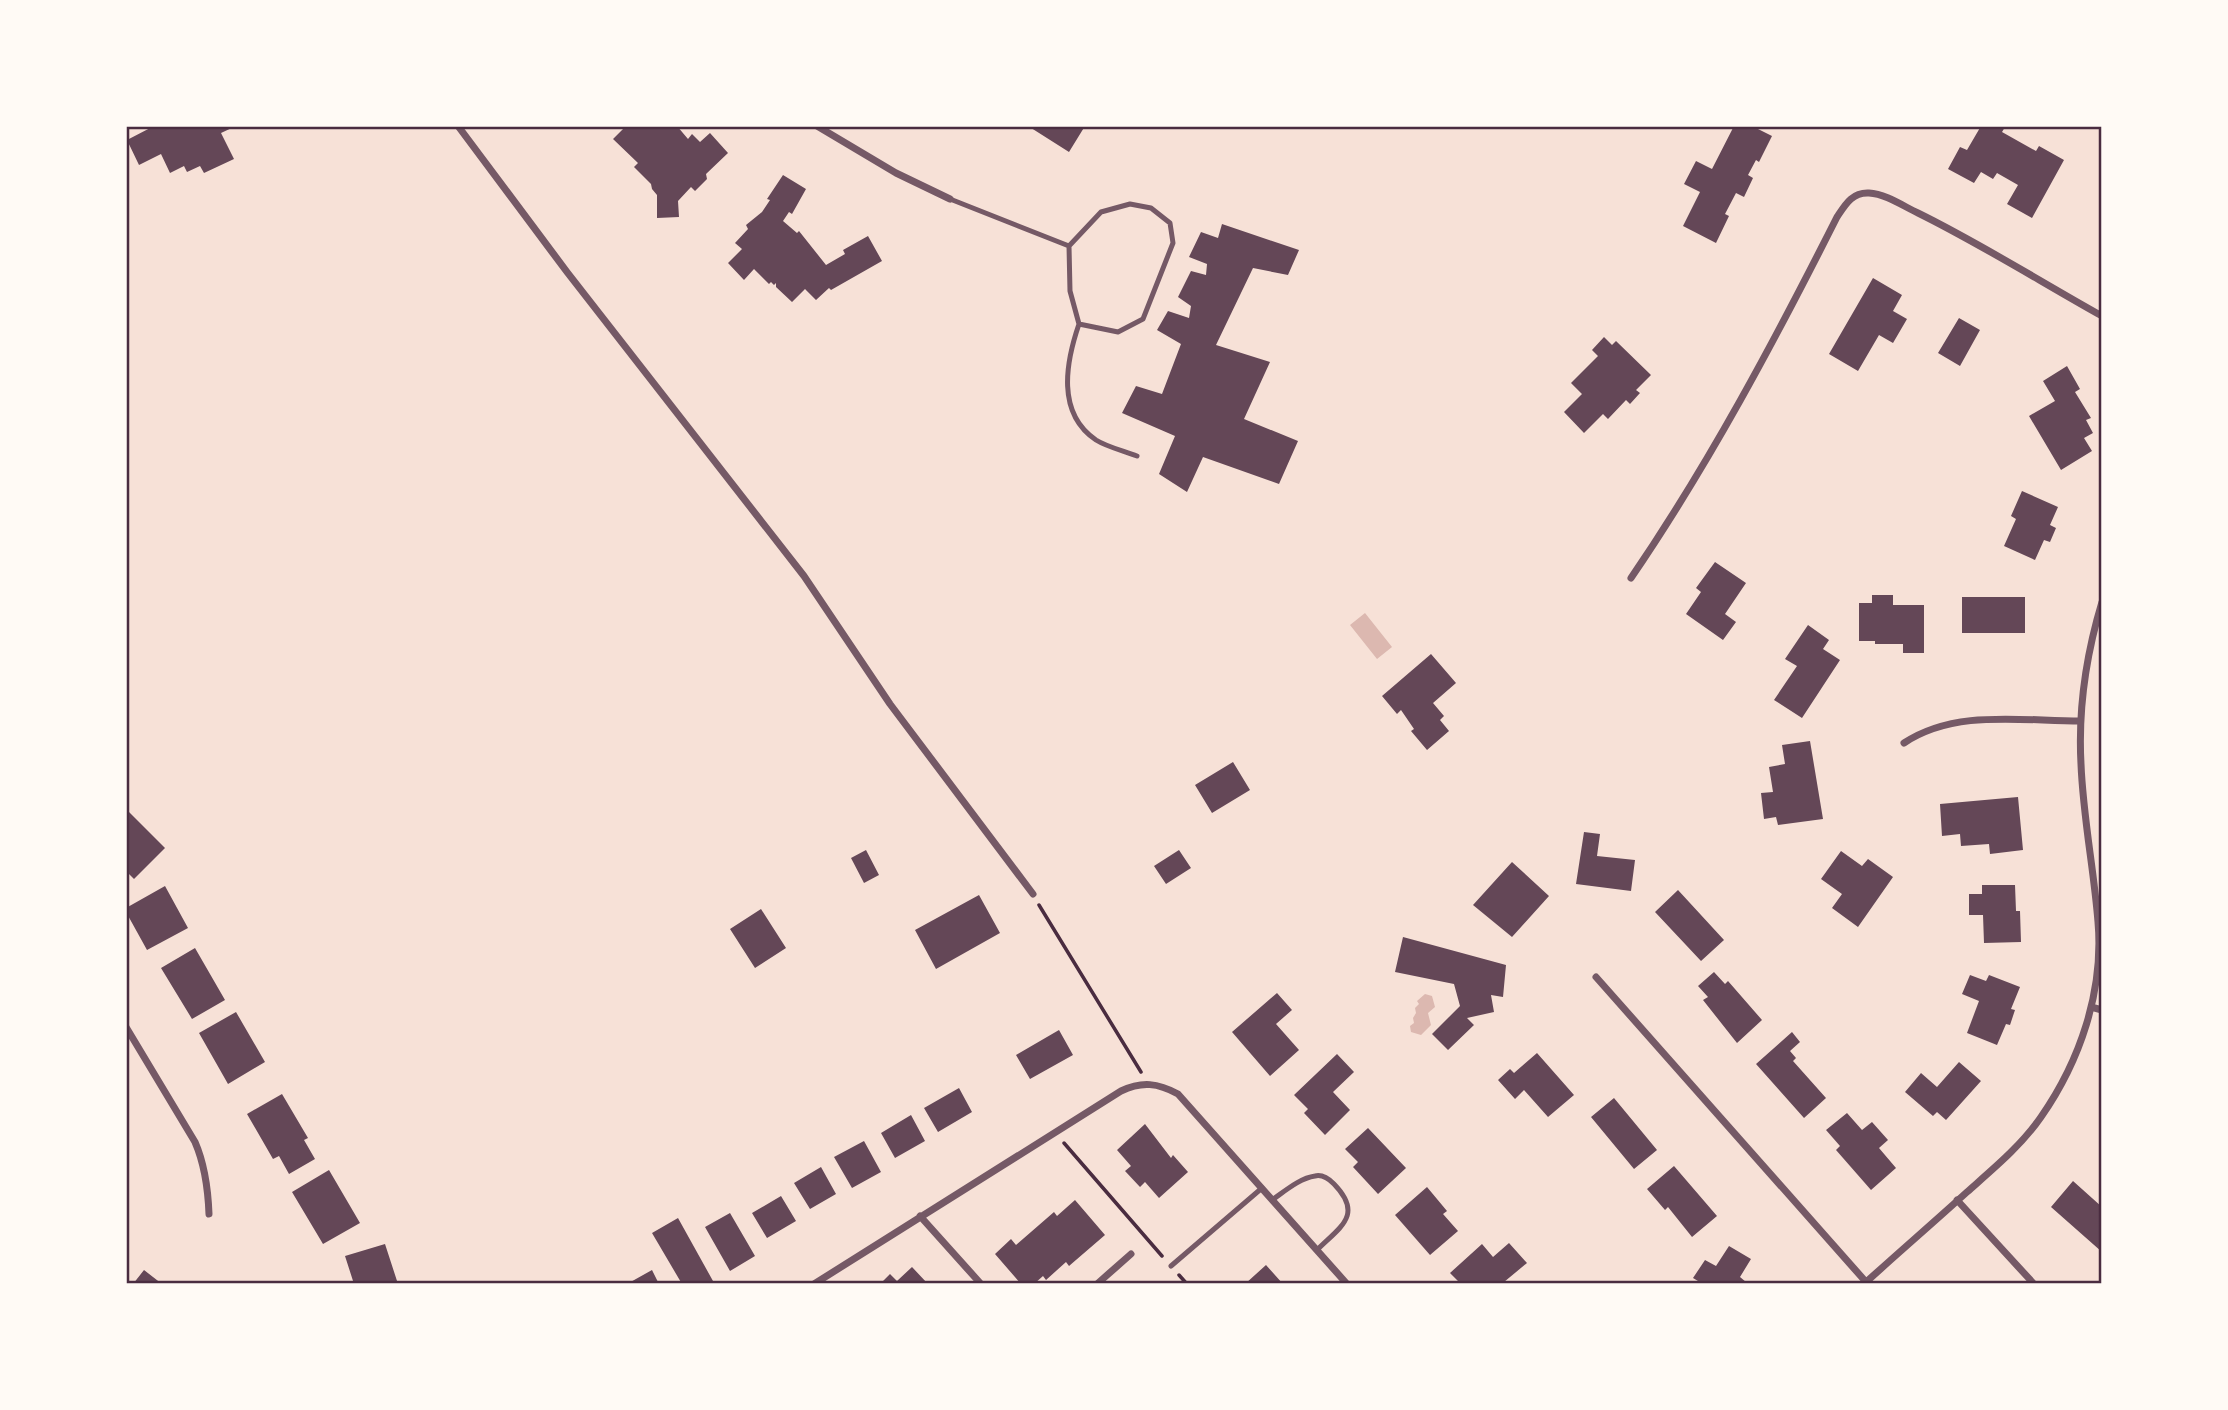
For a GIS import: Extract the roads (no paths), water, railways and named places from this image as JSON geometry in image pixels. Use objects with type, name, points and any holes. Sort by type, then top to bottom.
[{"type":"street","points":[[458,126],[575,283],[804,576],[890,704],[1030,892]]},
{"type":"street","points":[[817,126],[896,173],[950,199]]},
{"type":"street","points":[[1631,578],[1702,465],[1773,341],[1831,228],[1848,200],[1857,194],[1868,192],[1883,196],[1933,220],[2102,316]]},
{"type":"street","points":[[1596,977],[1865,1283],[2012,1152],[2039,1119],[2061,1085],[2078,1049],[2091,1007],[2098,962],[2099,925],[2081,766],[2080,721],[2084,680],[2102,602]]},
{"type":"street","points":[[1903,743],[1939,725],[1965,720],[2080,721]]},
{"type":"street","points":[[2091,1007],[2102,1010]]},
{"type":"street","points":[[126,1027],[195,1142],[208,1186],[209,1214]]},
{"type":"street","points":[[814,1284],[1121,1091],[1148,1083],[1163,1086],[1178,1094],[1347,1284]]},
{"type":"street","points":[[1957,1200],[2034,1284]]},
{"type":"street","points":[[920,1216],[981,1284]]},
{"type":"street","points":[[1097,1284],[1131,1254]]},
{"type":"lane","points":[[950,199],[1069,246]]},
{"type":"lane","points":[[1079,324],[1118,332],[1143,319],[1173,243],[1170,223],[1151,208],[1129,204],[1101,212],[1069,246],[1070,291],[1079,324],[1069,354],[1067,392],[1073,414],[1096,440],[1137,456]]},
{"type":"lane","points":[[1272,1200],[1303,1180],[1318,1175],[1329,1178],[1344,1194],[1349,1207],[1347,1219],[1317,1250]]},
{"type":"lane","points":[[1171,1266],[1262,1188]]}]
